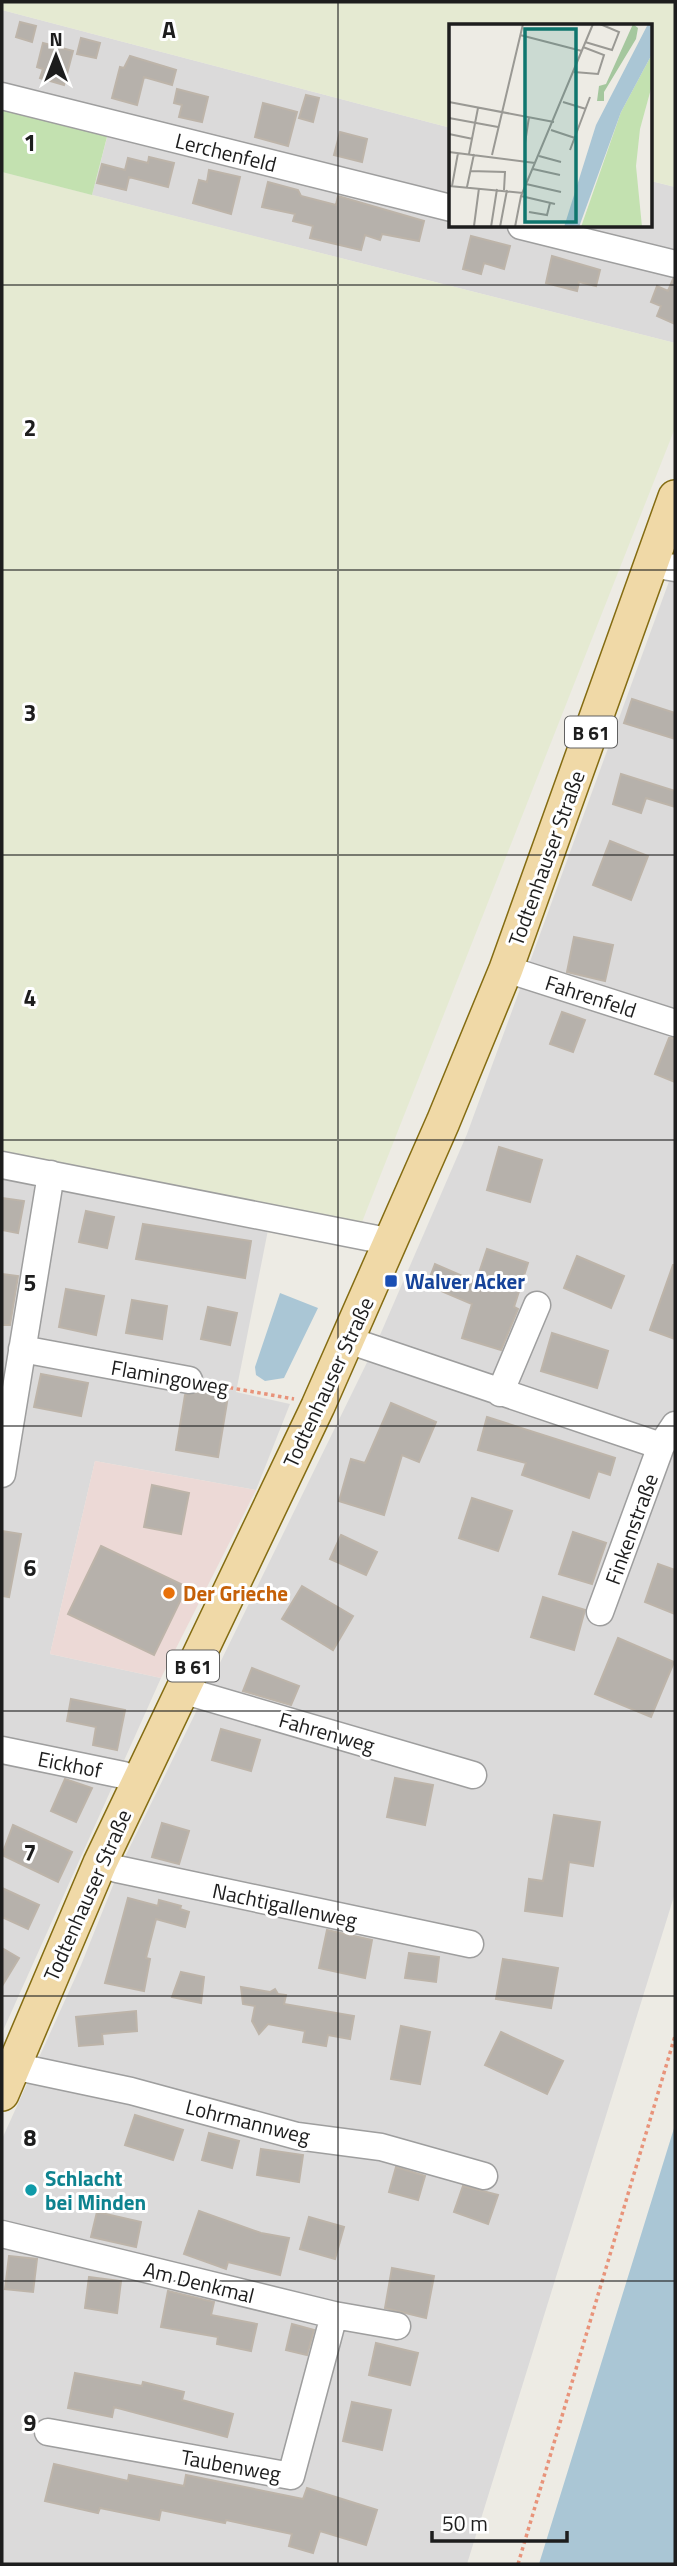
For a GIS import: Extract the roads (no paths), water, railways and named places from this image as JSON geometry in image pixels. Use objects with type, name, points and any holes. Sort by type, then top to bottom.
[{"type":"main road","name":"Todtenhauser Straße","points":[[7,2080],[100,1863],[318,1406],[392,1242],[506,968],[663,566],[675,497]]},
{"type":"street","name":"Lerchenfeld","points":[[2,96],[449,208]]},
{"type":"street","points":[[529,228],[675,264]]},
{"type":"street","name":"Fahrenfeld","points":[[506,968],[675,1023]]},
{"type":"street","points":[[2,1165],[392,1242]]},
{"type":"street","points":[[2,1474],[6,1430],[51,1174]]},
{"type":"street","points":[[499,1393],[537,1304]]},
{"type":"street","name":"Finkenstraße","points":[[348,1340],[499,1393],[668,1435],[600,1612]]},
{"type":"street","name":"Flamingoweg","points":[[22,1349],[190,1380]]},
{"type":"street","name":"Fahrenweg","points":[[181,1690],[473,1774]]},
{"type":"street","name":"Eickhof","points":[[2,1750],[123,1774],[138,1781]]},
{"type":"street","name":"Nachtigallenweg","points":[[100,1863],[117,1870],[470,1944]]},
{"type":"street","name":"Lohrmannweg","points":[[7,2080],[131,2091],[297,2136],[381,2147],[484,2176]]},
{"type":"street","name":"Am Denkmal","points":[[2,2234],[334,2315],[397,2326]]},
{"type":"street","name":"Taubenweg","points":[[48,2432],[291,2476],[334,2315]]},
{"type":"water","points":[[280,1293],[318,1308],[284,1378],[265,1381],[256,1375],[255,1367]]},
{"type":"water","points":[[675,2125],[675,2564],[539,2564]]},
{"type":"place","name":"Walver Acker","points":[[391,1281]]},
{"type":"place","name":"Der Grieche","points":[[169,1593]]},
{"type":"place","name":"Schlacht bei Minden","points":[[31,2190]]}]
